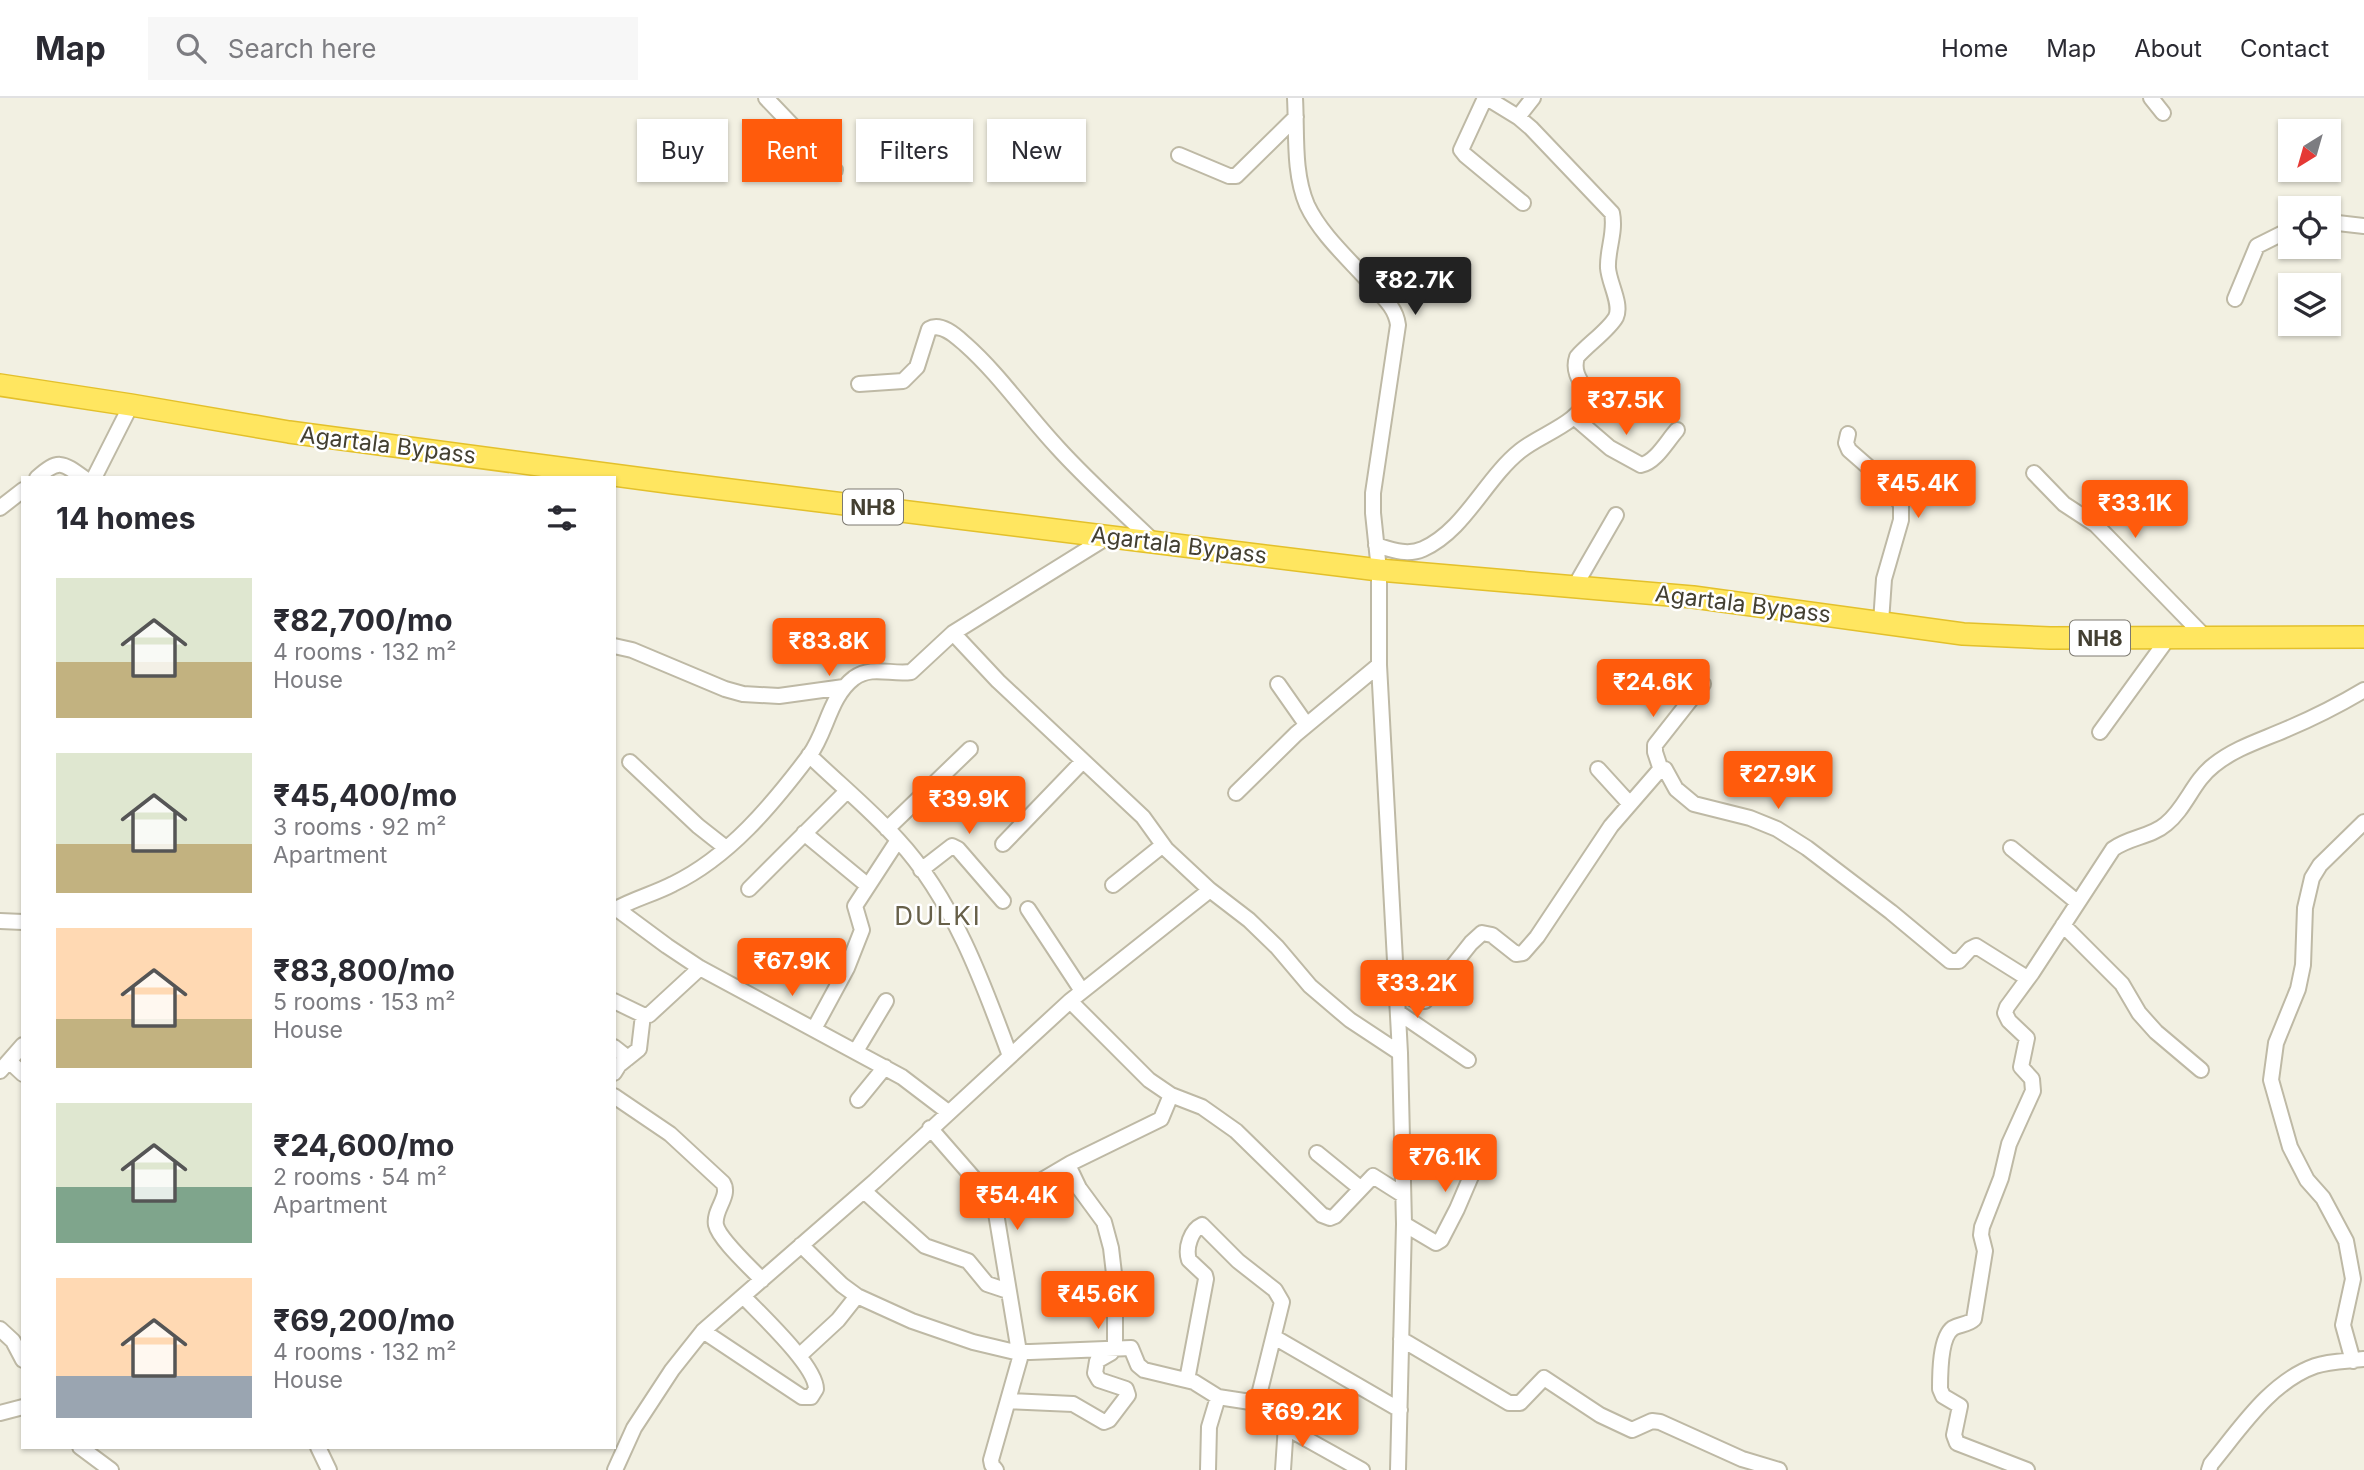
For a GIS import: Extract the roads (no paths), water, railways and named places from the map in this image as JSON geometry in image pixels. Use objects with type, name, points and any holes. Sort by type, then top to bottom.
[{"type":"highway","name":"Agartala Bypass","points":[[0,385],[289,432],[441,450],[674,483],[1380,570],[1749,604],[1990,636],[2364,637]]},
{"type":"street","points":[[766,98],[786,119]]},
{"type":"street","points":[[1295,98],[1297,163],[1300,186],[1307,204],[1321,228],[1388,302],[1397,317],[1394,363],[1373,493],[1380,570],[1379,665],[1399,1013],[1404,1195],[1398,1470]]},
{"type":"street","points":[[1376,545],[1401,552],[1415,552],[1436,542],[1519,452],[1574,417],[1587,402],[1589,395],[1574,366],[1577,357],[1616,316],[1618,306],[1611,288],[1608,268],[1614,222],[1612,213],[1518,117],[1486,98],[1461,150],[1523,204]]},
{"type":"street","points":[[1518,117],[1533,98]]},
{"type":"street","points":[[2151,98],[2163,113]]},
{"type":"street","points":[[1180,156],[1229,176],[1236,176],[1296,117]]},
{"type":"street","points":[[2341,223],[2364,226]]},
{"type":"street","points":[[2235,299],[2257,246],[2278,236]]},
{"type":"street","points":[[859,384],[902,381],[918,367],[929,329],[940,327],[965,344],[1000,380],[1058,449],[1154,542]]},
{"type":"street","points":[[95,476],[131,405]]},
{"type":"street","points":[[1574,417],[1610,448],[1641,465],[1654,458],[1677,430]]},
{"type":"street","points":[[1848,434],[1846,443],[1849,450],[1889,485],[1900,505],[1901,520],[1884,579],[1881,622]]},
{"type":"street","points":[[39,476],[57,464],[70,467],[81,476]]},
{"type":"street","points":[[2034,473],[2064,504],[2096,526],[2205,637]]},
{"type":"street","points":[[0,508],[21,492]]},
{"type":"street","points":[[1575,586],[1616,515]]},
{"type":"street","points":[[616,909],[674,884],[726,848],[747,828],[809,755],[844,687],[856,676],[868,671],[911,673],[953,633],[1109,536]]},
{"type":"street","points":[[953,633],[998,681],[1143,817],[1163,845],[1210,890],[1249,920],[1277,947],[1310,986],[1350,1020],[1400,1053]]},
{"type":"street","points":[[2100,732],[2169,637]]},
{"type":"street","points":[[616,646],[632,650],[724,689],[743,694],[779,696],[844,687]]},
{"type":"street","points":[[1236,793],[1306,724],[1379,665]]},
{"type":"street","points":[[1278,684],[1306,724]]},
{"type":"street","points":[[1703,684],[1655,744],[1661,769],[1668,772],[1676,789],[1694,804],[1750,818],[1777,829],[1807,848],[1891,912],[1950,961],[1959,961],[1976,946],[2027,978]]},
{"type":"street","points":[[2027,1470],[1957,1443],[1954,1435],[1959,1405],[1943,1396],[1940,1389],[1946,1338],[1956,1326],[1967,1324],[1974,1319],[1985,1251],[1982,1227],[2001,1178],[2009,1144],[2033,1091],[2032,1079],[2021,1067],[2026,1038],[2008,1021],[2005,1013],[2113,849],[2127,841],[2157,831],[2166,824],[2177,814],[2193,787],[2212,766],[2235,751],[2304,722],[2364,690]]},
{"type":"street","points":[[887,829],[970,749]]},
{"type":"street","points":[[809,755],[898,840],[921,870],[945,906],[968,951],[1010,1056]]},
{"type":"street","points":[[1003,844],[1083,761]]},
{"type":"street","points":[[630,762],[698,826],[726,848]]},
{"type":"street","points":[[1598,769],[1629,803]]},
{"type":"street","points":[[1397,990],[1413,999],[1425,1001],[1482,933],[1492,935],[1516,954],[1523,953],[1537,937],[1629,803],[1661,769]]},
{"type":"street","points":[[749,889],[847,791]]},
{"type":"street","points":[[2209,1470],[2211,1464],[2247,1422],[2296,1374],[2317,1365],[2359,1360],[2343,1325],[2353,1279],[2346,1241],[2323,1198],[2307,1180],[2290,1146],[2271,1080],[2276,1044],[2298,989],[2303,965],[2305,908],[2312,878],[2320,865],[2364,822]]},
{"type":"street","points":[[804,833],[867,885]]},
{"type":"street","points":[[814,1029],[847,968],[862,930],[855,906],[898,840]]},
{"type":"street","points":[[1113,885],[1163,845]]},
{"type":"street","points":[[921,870],[952,846],[958,849],[1003,901]]},
{"type":"street","points":[[2011,848],[2077,902]]},
{"type":"street","points":[[615,1470],[634,1428],[672,1370],[703,1331],[864,1191],[1070,1001],[1210,890]]},
{"type":"street","points":[[616,909],[700,968],[885,1067],[948,1112]]},
{"type":"street","points":[[1028,909],[1082,991]]},
{"type":"street","points":[[0,921],[21,922]]},
{"type":"street","points":[[2063,925],[2122,984],[2139,1013],[2156,1032],[2201,1070]]},
{"type":"street","points":[[616,1002],[643,1015],[654,1012],[700,968]]},
{"type":"street","points":[[856,1051],[886,1001]]},
{"type":"street","points":[[1070,1001],[1149,1080],[1171,1095],[1202,1107],[1236,1131],[1322,1215],[1330,1218],[1335,1216],[1373,1176],[1404,1195]]},
{"type":"street","points":[[1399,1013],[1468,1060]]},
{"type":"street","points":[[616,1070],[639,1049],[643,1015]]},
{"type":"street","points":[[21,1047],[5,1066],[21,1073]]},
{"type":"street","points":[[616,1049],[628,1058]]},
{"type":"street","points":[[858,1100],[885,1067]]},
{"type":"street","points":[[991,1467],[1019,1352],[996,1213],[998,1206],[1068,1165],[1161,1119],[1171,1095]]},
{"type":"street","points":[[616,1097],[670,1134],[723,1183],[725,1193],[716,1216],[717,1228],[762,1280]]},
{"type":"street","points":[[930,1128],[998,1206]]},
{"type":"street","points":[[1317,1153],[1360,1188]]},
{"type":"street","points":[[1404,1224],[1428,1240],[1436,1243],[1441,1240],[1481,1153]]},
{"type":"street","points":[[1008,1401],[1066,1403],[1080,1408],[1100,1421],[1109,1420],[1127,1398],[1128,1391],[1100,1380],[1095,1373],[1095,1365],[1100,1358],[1115,1348],[1115,1282],[1111,1248],[1104,1222],[1079,1188],[1068,1165]]},
{"type":"street","points":[[864,1191],[925,1246],[968,1261],[987,1284],[1008,1291]]},
{"type":"street","points":[[1187,1380],[1206,1279],[1187,1254],[1190,1240],[1199,1226],[1205,1226],[1238,1261],[1280,1295],[1282,1302],[1257,1403]]},
{"type":"street","points":[[802,1245],[842,1285],[858,1296],[921,1325],[973,1342],[1019,1352],[1131,1348],[1138,1365],[1144,1370],[1187,1380],[1217,1397],[1257,1403],[1286,1426],[1362,1470]]},
{"type":"street","points":[[703,1331],[802,1397],[807,1398],[814,1394],[816,1383],[799,1356],[743,1296]]},
{"type":"street","points":[[799,1356],[838,1320],[858,1296]]},
{"type":"street","points":[[0,1330],[10,1337],[21,1356]]},
{"type":"street","points":[[1274,1337],[1400,1410]]},
{"type":"street","points":[[1401,1339],[1509,1403],[1520,1403],[1544,1378],[1600,1415],[1632,1430],[1652,1421],[1660,1422],[1742,1459],[1779,1470]]},
{"type":"street","points":[[1208,1470],[1209,1427],[1217,1397]]},
{"type":"street","points":[[0,1413],[21,1408]]},
{"type":"street","points":[[1283,1470],[1286,1426]]},
{"type":"street","points":[[83,1449],[111,1470]]},
{"type":"street","points":[[319,1449],[324,1468]]},
{"type":"district","name":"DULKI","points":[[938,915]]}]
